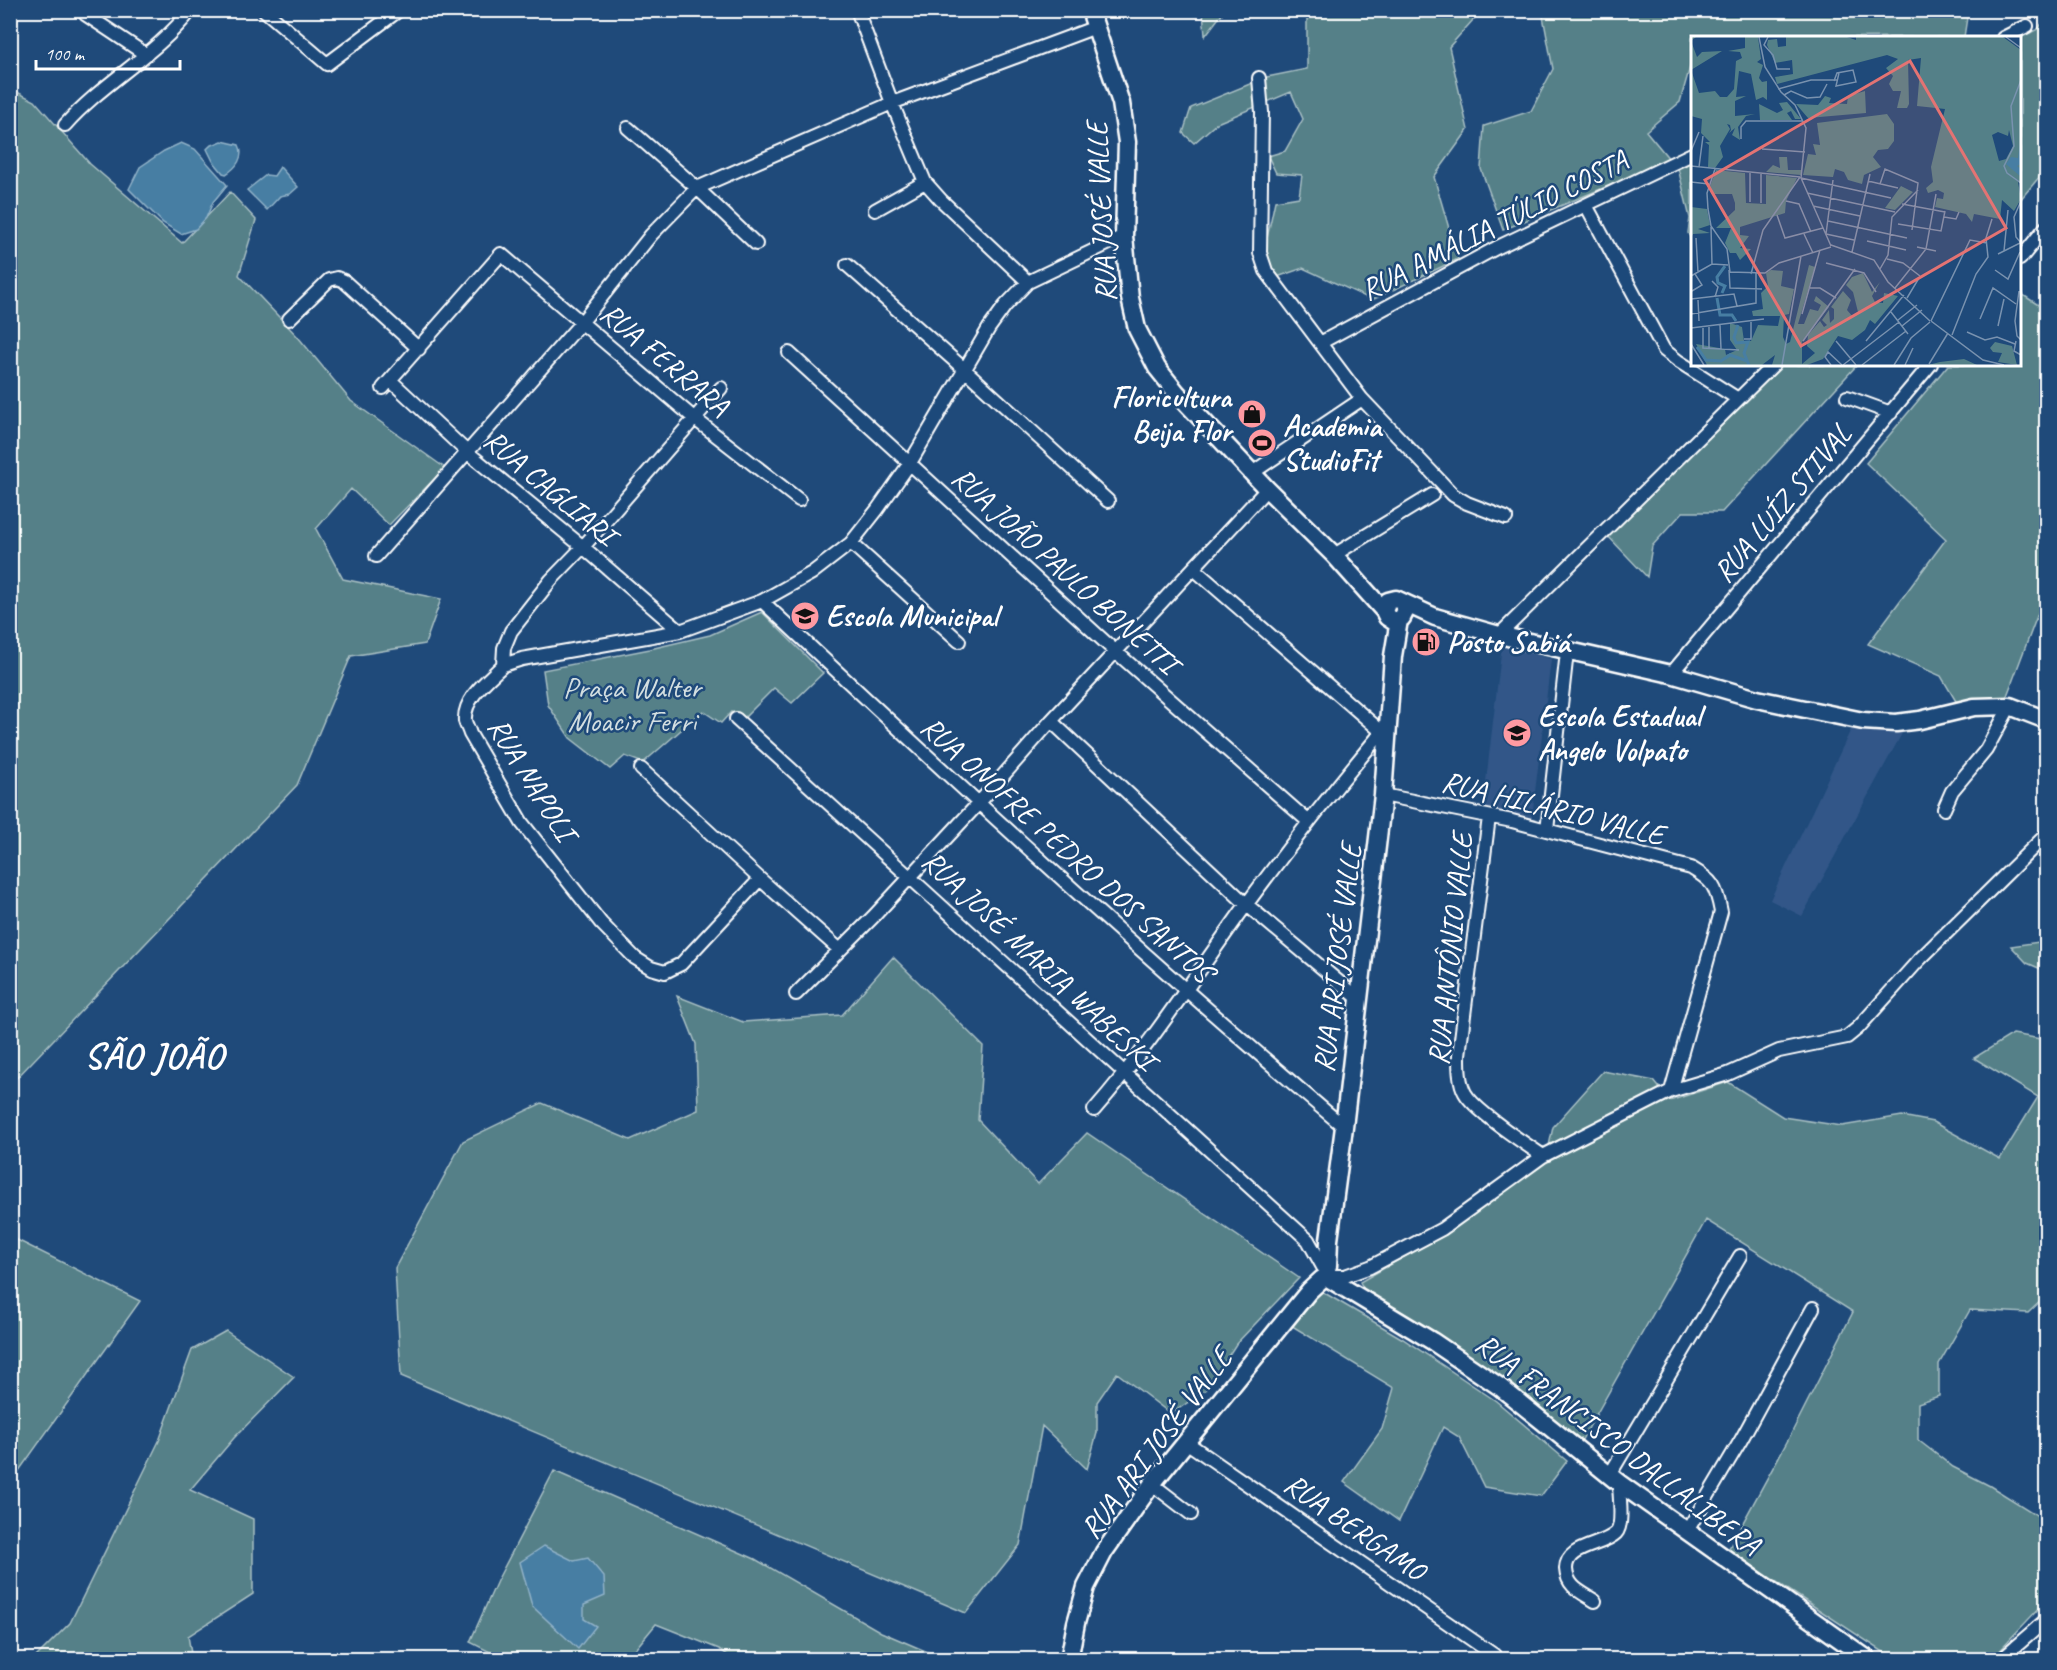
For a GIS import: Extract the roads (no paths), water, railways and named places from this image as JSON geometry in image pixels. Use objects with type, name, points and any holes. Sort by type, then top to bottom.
[{"type":"street","points":[[65,125],[78,110],[184,20],[191,10]]},
{"type":"street","points":[[264,10],[327,64],[399,10]]},
{"type":"street","points":[[857,10],[925,182],[1028,282]]},
{"type":"street","name":"RUA JOSÉ VALLE","points":[[1090,10],[1121,103],[1127,142],[1124,236],[1130,298],[1137,329],[1157,368],[1177,393],[1267,489],[1334,555],[1358,583],[1395,611],[1435,617],[1567,652],[1671,674],[1757,699],[1863,721],[1896,723],[1920,720],[1974,707],[2010,706]]},
{"type":"street","points":[[85,14],[145,54]]},
{"type":"street","points":[[2007,36],[2027,26]]},
{"type":"street","points":[[376,556],[581,322],[651,235],[697,188],[892,103],[1096,27]]},
{"type":"street","points":[[1259,78],[1262,112],[1260,253],[1266,272],[1362,399],[1453,495],[1506,518]]},
{"type":"street","points":[[628,128],[697,188],[756,244]]},
{"type":"street","name":"RUA AMÁLIA TÚLIO COSTA","points":[[1320,344],[1496,248],[1691,154]]},
{"type":"street","points":[[875,210],[925,182]]},
{"type":"street","points":[[1586,205],[1664,350],[1678,362],[1738,399]]},
{"type":"street","points":[[2021,257],[2046,227]]},
{"type":"street","points":[[721,388],[583,547],[551,580],[511,631],[504,648],[503,665],[522,659],[680,631],[762,601],[812,573],[851,543],[877,510],[910,463],[988,328],[1005,306],[1028,282],[1124,236]]},
{"type":"street","name":"RUA FERRARA","points":[[418,349],[501,254],[695,419],[799,500]]},
{"type":"street","points":[[847,265],[1108,501]]},
{"type":"street","points":[[289,319],[329,280],[337,278],[344,281],[418,349]]},
{"type":"street","name":"RUA CAGLIARI","points":[[418,349],[386,384],[583,547],[680,631]]},
{"type":"street","name":"RUA JOÃO PAULO BONETTI","points":[[789,353],[1116,652],[1309,822]]},
{"type":"street","points":[[1499,635],[1772,366]]},
{"type":"street","name":"RUA LUÍZ STIVAL","points":[[1671,674],[1929,366]]},
{"type":"street","points":[[1847,398],[1891,412]]},
{"type":"street","points":[[1252,473],[1362,399]]},
{"type":"street","points":[[796,994],[978,804],[1051,721],[1267,489]]},
{"type":"street","points":[[1334,555],[1431,495]]},
{"type":"street","points":[[851,543],[959,641]]},
{"type":"street","points":[[1094,1110],[1125,1074],[1309,822],[1385,729],[1194,568]]},
{"type":"street","name":"RUA ONOFRE PEDRO DOS SANTOS","points":[[762,601],[978,804],[1185,991],[1344,1127]]},
{"type":"street","name":"RUA ARI JOSÉ VALLE","points":[[1069,1659],[1086,1587],[1104,1552],[1152,1484],[1309,1291],[1333,1276],[1329,1240],[1383,795],[1385,729],[1393,656],[1395,611]]},
{"type":"street","points":[[1547,830],[1567,652]]},
{"type":"street","name":"RUA NAPOLI","points":[[503,665],[479,688],[467,708],[465,721],[470,734],[517,813],[601,923],[635,958],[651,968],[665,972],[681,964],[760,879]]},
{"type":"street","points":[[1944,809],[1952,791],[1986,750],[2010,706],[2046,720]]},
{"type":"street","name":"RUA JOSÉ MARIA WABESKI","points":[[736,718],[1308,1240],[1333,1276]]},
{"type":"street","points":[[1051,721],[1247,905],[1358,998]]},
{"type":"street","points":[[641,769],[840,950]]},
{"type":"street","name":"RUA HILÁRIO VALLE","points":[[1383,795],[1547,830],[1690,868],[1708,878],[1718,896],[1721,912],[1671,1091]]},
{"type":"street","name":"RUA ANTÔNIO VALLE","points":[[1489,817],[1460,1044],[1460,1075],[1466,1094],[1484,1112],[1543,1156]]},
{"type":"street","points":[[1333,1276],[1370,1267],[1442,1229],[1543,1156],[1671,1091],[1728,1074],[1779,1051],[1847,1037],[1858,1028],[1919,960],[2046,835]]},
{"type":"street","points":[[1308,1240],[1329,1240]]},
{"type":"street","points":[[1595,1601],[1573,1588],[1567,1577],[1566,1563],[1572,1553],[1616,1534],[1620,1525],[1614,1479],[1740,1256]]},
{"type":"street","name":"RUA FRANCISCO DALLALIBERA","points":[[1333,1276],[1500,1388],[1614,1479],[1869,1659]]},
{"type":"street","points":[[1687,1531],[1741,1440],[1813,1308]]},
{"type":"street","name":"RUA BERGAMO","points":[[1186,1442],[1494,1655]]},
{"type":"street","points":[[1152,1484],[1191,1514]]},
{"type":"street","points":[[2000,1659],[2046,1620]]},
{"type":"place","name":"Floricultura Beija Flor","points":[[1252,414]]},
{"type":"place","name":"Academia StudioFit","points":[[1262,443]]},
{"type":"place","name":"Escola Municipal","points":[[805,616]]},
{"type":"place","name":"Posto Sabiá","points":[[1426,642]]},
{"type":"place","name":"Escola Estadual Angelo Volpato","points":[[1517,733]]},
{"type":"district","name":"SÃO JOÃO","points":[[154,1055]]},
{"type":"park label","name":"Praça Walter Moacir Ferri","points":[[632,704]]}]
